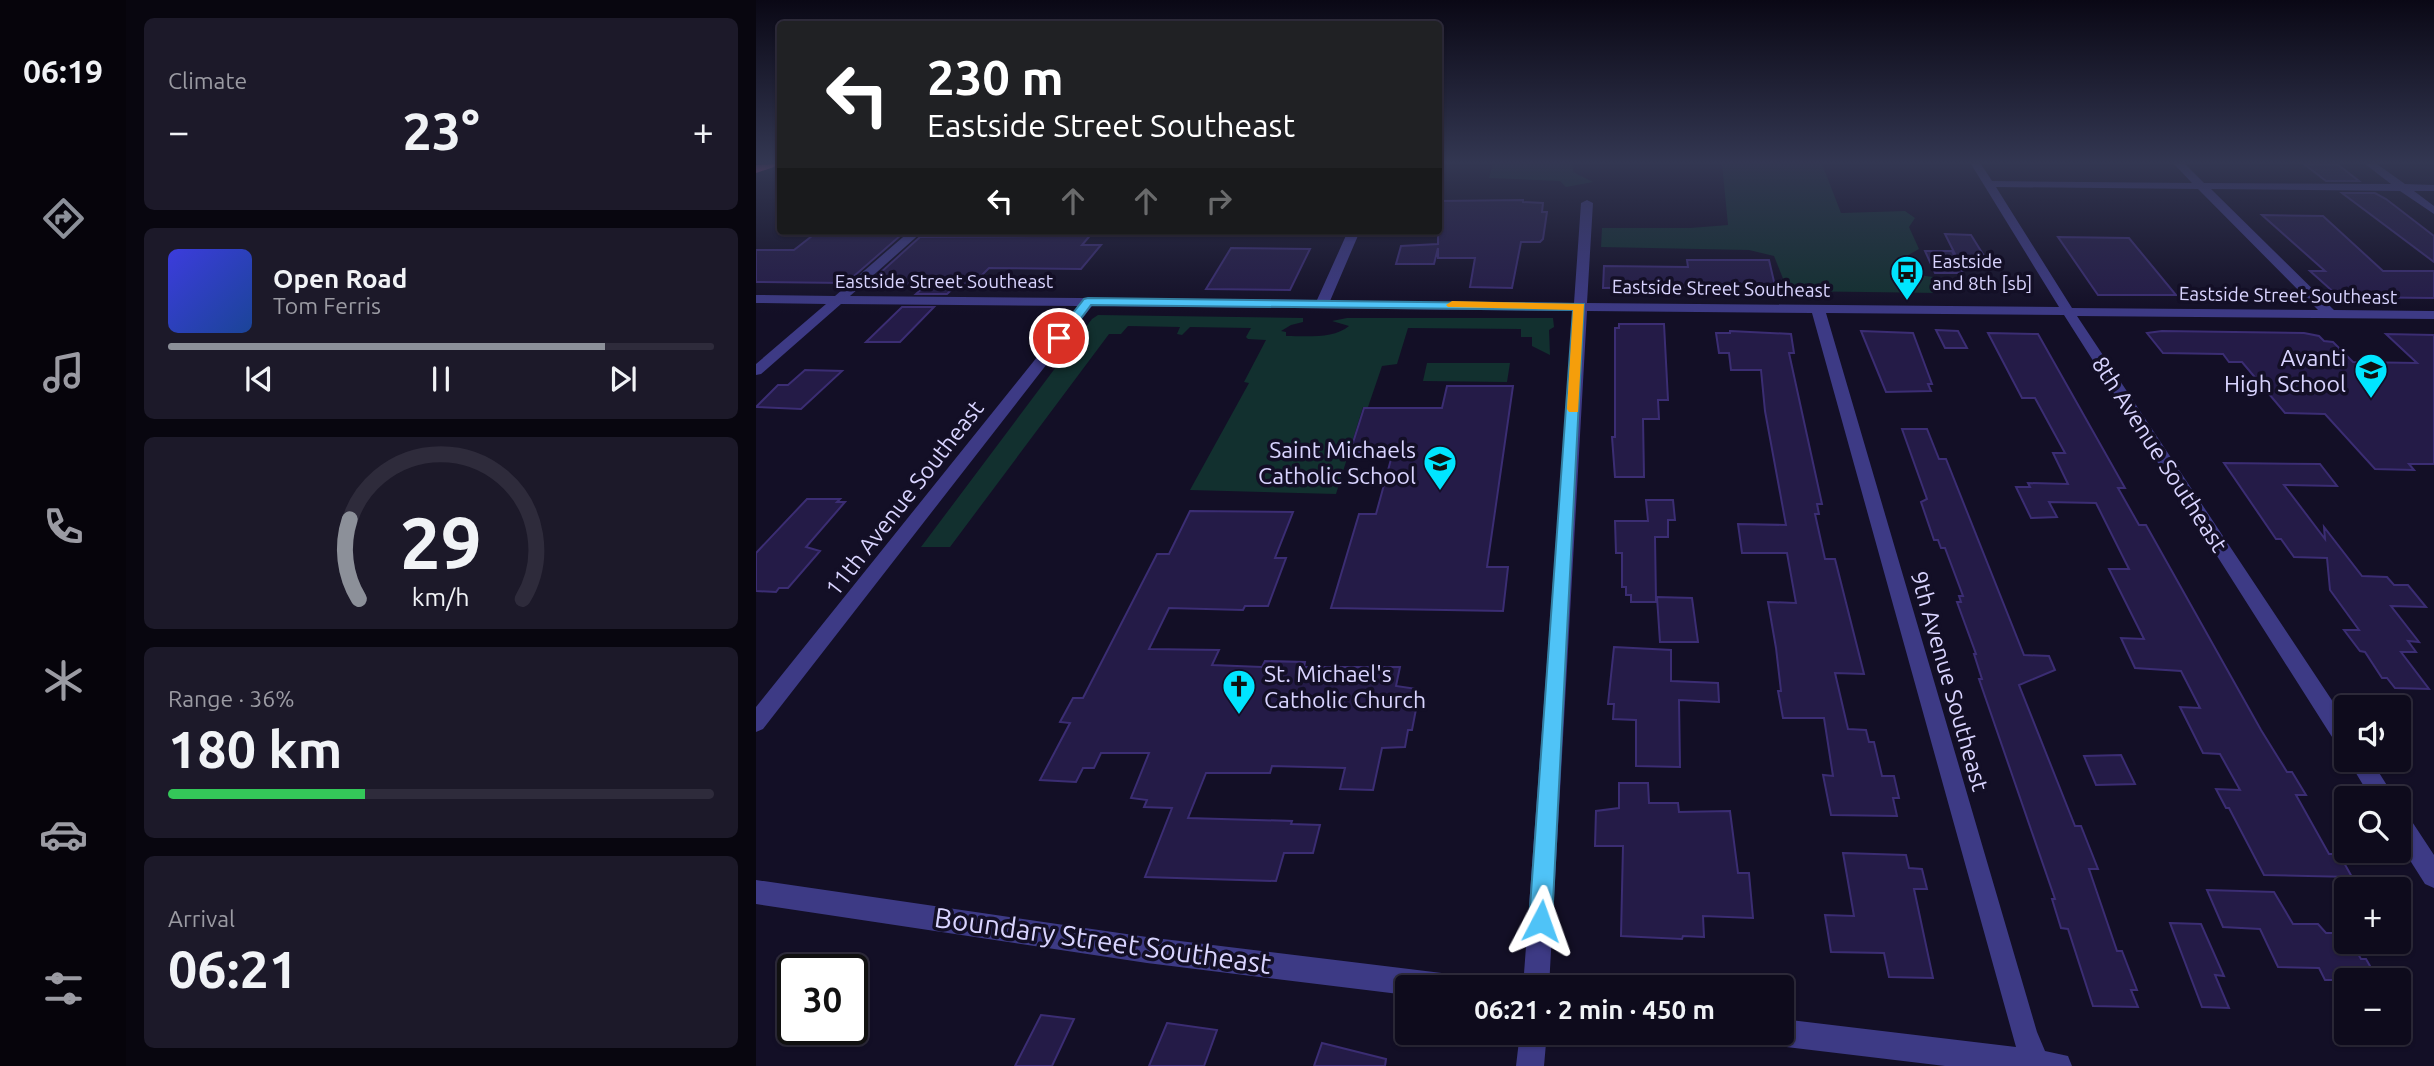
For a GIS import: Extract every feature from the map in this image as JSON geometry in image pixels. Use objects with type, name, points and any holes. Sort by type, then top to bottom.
[{"type":"street","points":[[1537,975],[1586,214]]},
{"type":"street","name":"8th Avenue Southeast","points":[[2007,214],[2068,312],[2334,721]]},
{"type":"street","points":[[2229,214],[2330,314]]},
{"type":"street","points":[[756,371],[912,235]]},
{"type":"street","points":[[1322,304],[1352,235]]},
{"type":"street","name":"Eastside Street Southeast","points":[[756,299],[2434,315]]},
{"type":"street","name":"11th Avenue Southeast","points":[[756,723],[1088,302]]},
{"type":"street","name":"9th Avenue Southeast","points":[[1818,309],[2024,1035],[2044,1065]]},
{"type":"street","points":[[2411,841],[2434,876]]},
{"type":"street","name":"Boundary Street Southeast","points":[[756,892],[1147,950],[1395,980]]},
{"type":"street","points":[[1794,1034],[2044,1065]]},
{"type":"street","points":[[1530,1066],[1532,1045]]},
{"type":"green space","points":[[1727,214],[1909,214],[1915,218],[1909,227],[1919,249],[1903,258],[1905,273],[1933,277],[1940,293],[1788,291],[1774,256],[1749,250],[1601,247],[1602,228],[1728,225]]},
{"type":"green space","points":[[1098,315],[1303,318],[1303,322],[1281,331],[1286,332],[1286,336],[1336,333],[1349,326],[1332,321],[1347,318],[1553,318],[1554,327],[1549,330],[1550,355],[1532,346],[1532,337],[1521,337],[1521,329],[1408,328],[1397,364],[1382,366],[1368,407],[1363,407],[1336,494],[1190,490],[1249,383],[1244,382],[1266,340],[1248,339],[1246,337],[1251,328],[1190,327],[1182,335],[1177,334],[1180,327],[1128,326],[1121,334],[1109,334],[950,547],[921,547],[1092,319]]},
{"type":"green space","points":[[1427,363],[1510,363],[1507,382],[1423,381]]},
{"type":"building","points":[[1442,214],[1547,214],[1543,239],[1540,242],[1521,242],[1512,288],[1470,287],[1475,258],[1438,258],[1438,248],[1434,264],[1396,264],[1401,246],[1438,244],[1438,235],[1442,235]]},
{"type":"building","points":[[2370,214],[2405,214],[2434,236],[2434,262]]},
{"type":"building","points":[[2262,215],[2323,216],[2383,271],[2434,271],[2434,298],[2339,297],[2310,271],[2325,271]]},
{"type":"building","points":[[1945,234],[1971,235],[1986,259],[1957,258]]},
{"type":"building","points":[[1091,235],[1082,245],[1101,245],[1081,269],[989,268],[973,284],[958,284],[947,294],[916,294],[927,284],[869,283],[920,237]]},
{"type":"building","points":[[812,236],[900,236],[846,283],[756,282],[756,250],[794,250]]},
{"type":"building","points":[[2058,237],[2129,238],[2176,295],[2098,295]]},
{"type":"building","points":[[1231,248],[1310,249],[1290,290],[1206,289]]},
{"type":"building","points":[[1925,251],[1952,251],[1963,273],[1935,273]]},
{"type":"building","points":[[1687,260],[1769,260],[1775,286],[1603,288],[1604,266],[1688,267]]},
{"type":"building","points":[[902,307],[934,307],[900,342],[866,342]]},
{"type":"building","points":[[1619,324],[1664,324],[1668,400],[1658,400],[1659,419],[1643,419],[1644,477],[1615,477],[1612,437],[1615,437],[1615,328],[1619,328]]},
{"type":"building","points":[[1936,330],[1958,331],[1967,348],[1945,348]]},
{"type":"building","points":[[1730,331],[1791,334],[1794,353],[1789,353],[1822,504],[1817,504],[1819,514],[1815,514],[1825,559],[1835,559],[1864,674],[1835,673],[1848,729],[1866,730],[1869,742],[1874,742],[1882,776],[1894,776],[1899,798],[1893,798],[1897,816],[1831,815],[1823,775],[1833,776],[1824,718],[1783,718],[1768,602],[1796,603],[1787,553],[1742,553],[1738,524],[1786,525],[1765,411],[1761,370],[1731,370],[1729,353],[1719,353],[1716,333]]},
{"type":"building","points":[[1861,331],[1913,333],[1932,384],[1928,384],[1931,391],[1886,392]]},
{"type":"building","points":[[1988,333],[2038,334],[2125,488],[2118,488],[2139,525],[2146,525],[2261,730],[2287,772],[2292,772],[2306,795],[2296,795],[2329,854],[2334,854],[2334,863],[2344,863],[2352,877],[2264,875],[2216,789],[2240,790],[2220,754],[2203,753],[2180,707],[2200,708],[2181,671],[2135,668],[2121,638],[2144,639],[2109,569],[2129,569],[2096,503],[2049,502],[2057,517],[2031,518],[2016,487],[2030,487],[2028,483],[2068,484],[2053,453],[2065,453],[2035,398],[2022,398]]},
{"type":"building","name":"Avanti High School","points":[[2147,333],[2304,333],[2333,342],[2353,362],[2417,363],[2386,334],[2434,335],[2434,464],[2409,464],[2414,470],[2375,469],[2325,414],[2285,413],[2242,362],[2229,362],[2223,354],[2163,353]]},
{"type":"building","points":[[805,370],[842,371],[801,409],[756,407],[778,385],[788,385]]},
{"type":"building","name":"Saint Michaels Catholic School","points":[[1447,386],[1513,386],[1487,567],[1508,567],[1503,611],[1331,608],[1359,514],[1376,514],[1393,452],[1350,452],[1364,408],[1442,408]]},
{"type":"building","points":[[1902,429],[1927,429],[1939,459],[1946,459],[2024,655],[2049,656],[2055,670],[2019,685],[2075,826],[2081,826],[2098,869],[2089,869],[2117,951],[2122,951],[2137,990],[2131,990],[2138,1007],[2093,1006],[2068,929],[2061,928],[2052,899],[2055,899],[1979,679],[1982,679],[1976,654],[1957,602],[1961,602],[1959,596],[1963,596],[1945,548],[1941,548],[1938,540],[1934,540],[1921,502],[1927,499]]},
{"type":"building","points":[[2224,463],[2320,464],[2337,486],[2284,485],[2325,539],[2324,527],[2362,576],[2387,577],[2394,585],[2408,585],[2426,607],[2391,606],[2419,642],[2408,641],[2416,652],[2401,652],[2429,689],[2395,688],[2387,678],[2382,678],[2365,652],[2360,651],[2344,630],[2359,630],[2330,590],[2327,558],[2294,557],[2281,539],[2276,539]]},
{"type":"building","points":[[807,499],[840,499],[837,502],[845,502],[806,547],[820,551],[788,588],[779,588],[776,592],[756,591],[756,553]]},
{"type":"building","points":[[1646,500],[1673,500],[1675,520],[1668,520],[1668,537],[1655,537],[1656,602],[1631,602],[1631,595],[1626,595],[1626,587],[1622,587],[1622,553],[1616,553],[1615,521],[1648,521]]},
{"type":"building","name":"St. Michael's Catholic Church","points":[[1190,511],[1293,512],[1275,558],[1286,558],[1268,606],[1245,606],[1243,610],[1169,608],[1149,649],[1219,650],[1212,665],[1262,667],[1265,661],[1305,662],[1304,667],[1400,667],[1396,686],[1417,689],[1413,704],[1417,704],[1412,730],[1408,730],[1405,747],[1382,748],[1373,790],[1340,789],[1345,768],[1272,766],[1270,773],[1206,773],[1188,818],[1292,821],[1291,824],[1320,825],[1313,853],[1284,853],[1276,881],[1145,877],[1172,808],[1144,807],[1147,800],[1131,798],[1149,753],[1101,753],[1094,768],[1083,768],[1076,782],[1040,780],[1070,723],[1060,722],[1073,698],[1083,698],[1157,554],[1169,554]]},
{"type":"building","points":[[1657,597],[1692,598],[1698,642],[1660,642]]},
{"type":"building","points":[[1614,647],[1671,650],[1671,681],[1718,683],[1719,702],[1679,700],[1680,767],[1636,766],[1636,720],[1613,719],[1614,704],[1608,704]]},
{"type":"building","points":[[2121,755],[2135,784],[2096,785],[2084,756]]},
{"type":"building","points":[[1619,783],[1648,783],[1649,803],[1678,803],[1679,812],[1730,811],[1738,873],[1749,873],[1753,918],[1703,916],[1704,937],[1683,936],[1682,939],[1621,936],[1623,846],[1595,846],[1596,811],[1619,808]]},
{"type":"building","points":[[1843,853],[1906,855],[1909,868],[1922,869],[1927,889],[1914,889],[1933,978],[1889,977],[1884,953],[1831,952],[1825,915],[1854,916]]},
{"type":"building","points":[[2207,890],[2274,892],[2293,924],[2318,924],[2326,933],[2334,933],[2334,954],[2358,954],[2361,959],[2366,959],[2371,968],[2334,968],[2334,980],[2325,980],[2319,968],[2278,967],[2260,929],[2223,927]]},
{"type":"building","points":[[2170,923],[2201,924],[2224,976],[2215,975],[2229,1008],[2202,1007]]},
{"type":"building","points":[[1041,1015],[1074,1019],[1052,1066],[1015,1066]]},
{"type":"building","points":[[1167,1023],[1217,1030],[1204,1066],[1149,1066]]},
{"type":"building","points":[[1322,1043],[1386,1059],[1385,1066],[1314,1066]]},
{"type":"slow traffic","points":[[1452,305],[1580,306],[1573,409]]},
{"type":"place","name":"Eastside and 8th [sb]","points":[[1907,302]]},
{"type":"place","name":"Avanti High School","points":[[2371,400]]},
{"type":"place","name":"Saint Michaels Catholic School","points":[[1440,492]]},
{"type":"place","name":"St. Michael's Catholic Church","points":[[1239,716]]},
{"type":"route","points":[[1059,338],[1088,302],[1580,306],[1541,921]]}]
